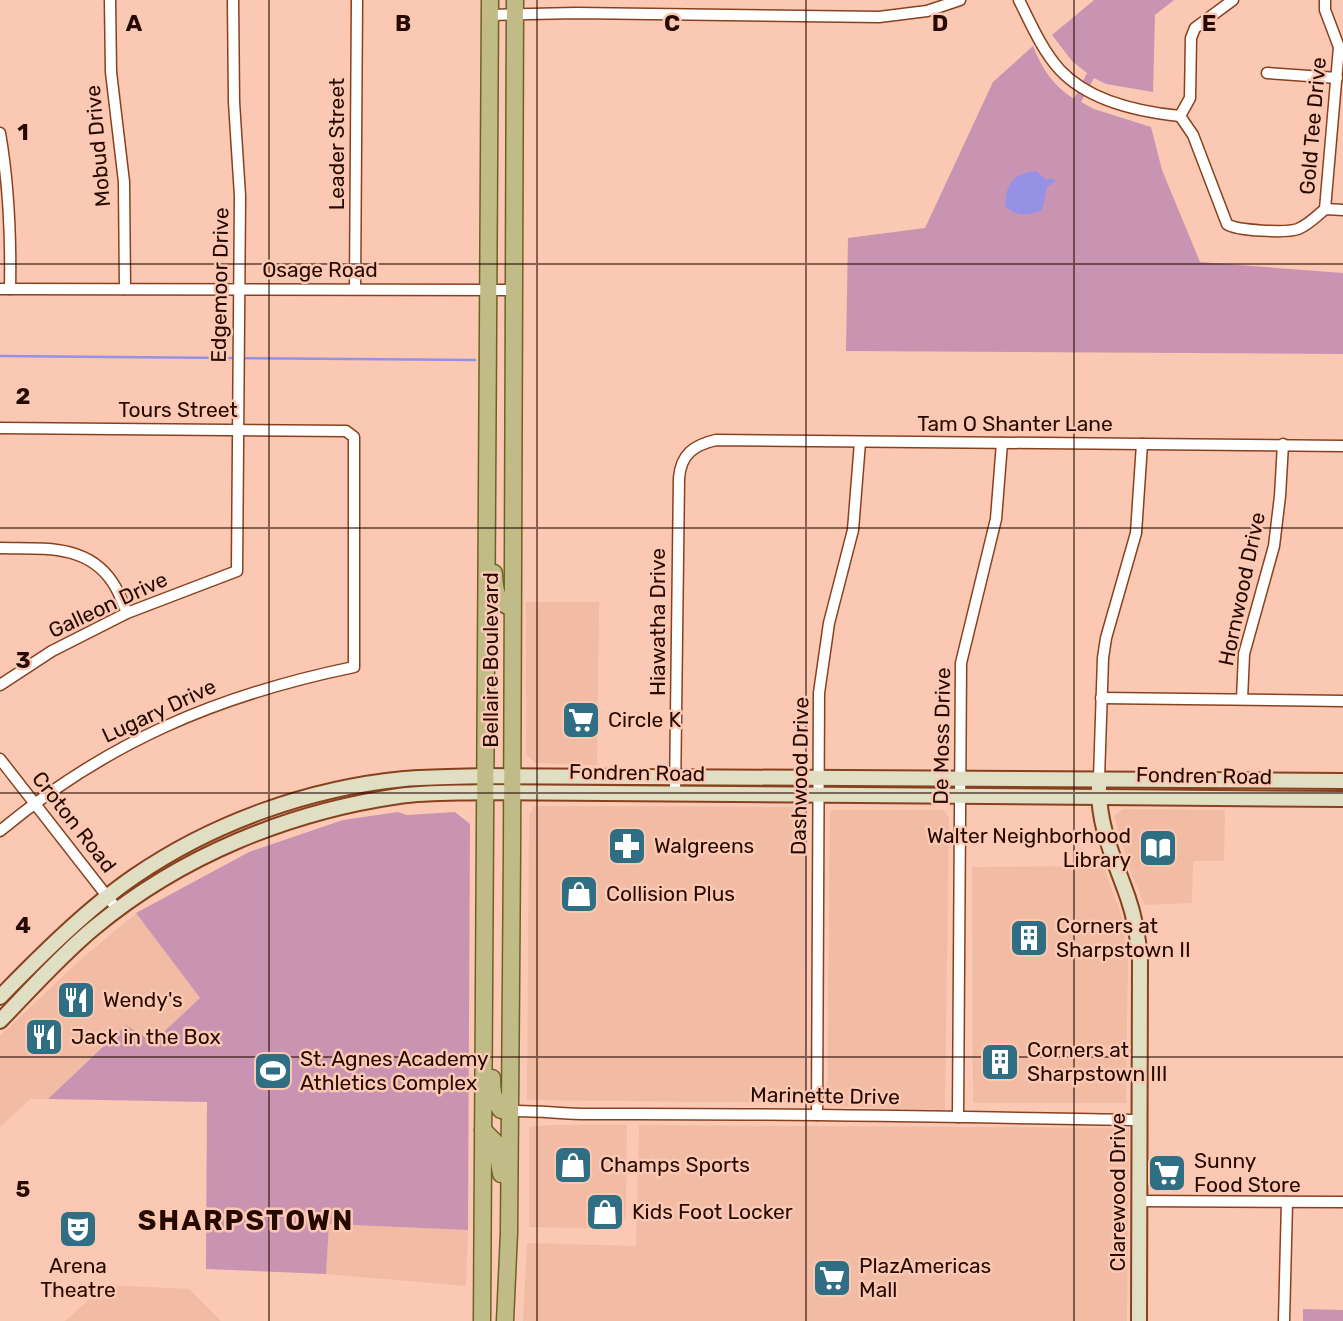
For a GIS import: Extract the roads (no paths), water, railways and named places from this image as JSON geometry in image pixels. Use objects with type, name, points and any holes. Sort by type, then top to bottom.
[{"type":"main road","name":"Bellaire Boulevard","points":[[482,1321],[490,7]]},
{"type":"main road","name":"Bellaire Boulevard","points":[[505,1321],[510,1111],[515,7]]},
{"type":"main road","points":[[486,434],[513,434]]},
{"type":"main road","points":[[486,527],[493,548],[495,591],[503,605],[512,608]]},
{"type":"main road","name":"Fondren Road","points":[[512,785],[676,778],[1343,780]]},
{"type":"main road","name":"Clarewood Drive","points":[[1099,778],[1100,816],[1105,840],[1128,898],[1139,945],[1139,1321]]},
{"type":"main road","name":"Fondren Road","points":[[0,1021],[92,929],[133,877],[198,838],[296,800],[329,791],[404,779],[674,795],[1343,799]]},
{"type":"main road","name":"Fondren Road","points":[[0,996],[64,935],[113,904],[205,854],[333,809],[484,784]]},
{"type":"main road","points":[[329,791],[333,809]]},
{"type":"main road","points":[[484,1024],[491,1046],[494,1100],[501,1110],[510,1111]]},
{"type":"main road","points":[[483,1130],[496,1143],[501,1177],[509,1192]]},
{"type":"street","name":"Mobud Drive","points":[[110,0],[111,72],[124,182],[125,289]]},
{"type":"street","name":"Edgemoor Drive","points":[[233,0],[234,102],[240,196],[237,571]]},
{"type":"street","name":"Leader Street","points":[[355,289],[357,0]]},
{"type":"street","points":[[490,7],[576,13],[879,17],[927,11],[960,0]]},
{"type":"street","points":[[1019,0],[1050,58],[1069,79],[1094,95],[1158,114],[1180,116]]},
{"type":"street","points":[[1180,116],[1188,103],[1191,38],[1195,28],[1233,0]]},
{"type":"street","points":[[1325,0],[1325,10],[1341,47]]},
{"type":"street","name":"Gold Tee Drive","points":[[1325,209],[1341,47]]},
{"type":"street","points":[[1267,73],[1337,78]]},
{"type":"street","points":[[1180,116],[1193,135],[1227,224],[1232,228],[1296,230],[1325,209],[1343,210]]},
{"type":"street","points":[[0,133],[11,227],[5,289]]},
{"type":"street","name":"Osage Road","points":[[5,289],[513,290]]},
{"type":"street","name":"Tours Street","points":[[0,428],[346,431],[354,437],[354,667]]},
{"type":"street","name":"Tam O Shanter Lane","points":[[689,451],[704,442],[716,440],[1343,446]]},
{"type":"street","name":"Dashwood Drive","points":[[817,1115],[821,668],[829,623],[853,530],[860,442]]},
{"type":"street","name":"De Moss Drive","points":[[958,1118],[961,663],[996,519],[1002,443]]},
{"type":"street","name":"Clarewood Drive","points":[[1099,778],[1106,638],[1136,533],[1142,444]]},
{"type":"street","name":"Hornwood Drive","points":[[1242,699],[1244,654],[1273,546],[1283,444]]},
{"type":"street","name":"Hiawatha Drive","points":[[674,795],[679,478],[683,460],[689,451]]},
{"type":"street","points":[[0,548],[62,549],[79,554],[92,561],[113,584],[127,612]]},
{"type":"street","name":"Galleon Drive","points":[[0,685],[52,651],[127,612],[237,571]]},
{"type":"street","name":"Lugary Drive","points":[[0,831],[33,803],[98,761],[160,727],[265,687],[354,667]]},
{"type":"street","points":[[1101,698],[1343,701]]},
{"type":"street","name":"Croton Road","points":[[0,759],[113,904]]},
{"type":"street","name":"Marinette Drive","points":[[510,1111],[533,1110],[568,1114],[1140,1120]]},
{"type":"street","points":[[1140,1201],[1343,1202]]},
{"type":"street","points":[[1284,1321],[1287,1202]]},
{"type":"waterway","points":[[0,356],[475,360]]},
{"type":"place","name":"Circle K","points":[[581,720]]},
{"type":"place","name":"Walgreens","points":[[627,846]]},
{"type":"place","name":"Walter Neighborhood Library","points":[[1158,848]]},
{"type":"place","name":"Collision Plus","points":[[579,894]]},
{"type":"place","name":"Corners at Sharpstown II","points":[[1029,938]]},
{"type":"place","name":"Wendy's","points":[[76,1000]]},
{"type":"place","name":"Jack in the Box","points":[[44,1037]]},
{"type":"place","name":"Corners at Sharpstown III","points":[[1000,1062]]},
{"type":"place","name":"St. Agnes Academy Athletics Complex","points":[[273,1071]]},
{"type":"place","name":"Champs Sports","points":[[573,1165]]},
{"type":"place","name":"Sunny Food Store","points":[[1167,1173]]},
{"type":"place","name":"Kids Foot Locker","points":[[605,1212]]},
{"type":"place","name":"Arena Theatre","points":[[78,1229]]},
{"type":"place","name":"PlazAmericas Mall","points":[[832,1278]]},
{"type":"district","name":"SHARPSTOWN","points":[[246,1220]]}]
